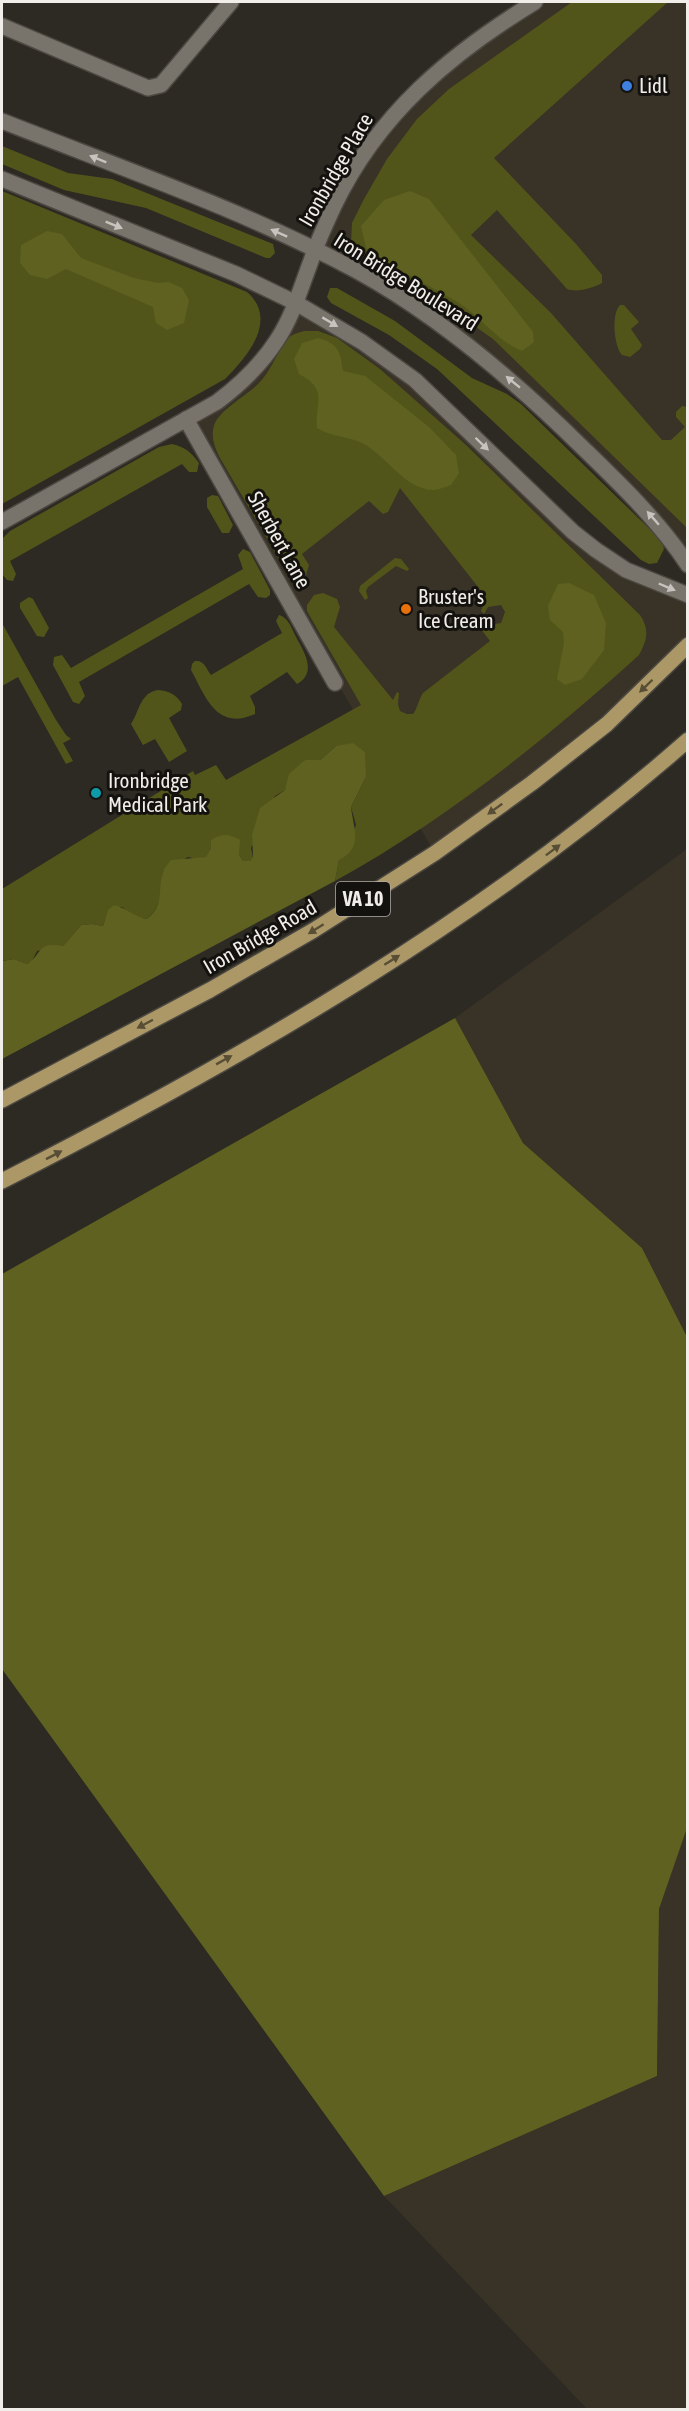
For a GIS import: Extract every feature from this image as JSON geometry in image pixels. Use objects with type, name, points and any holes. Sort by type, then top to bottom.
[{"type":"main road","name":"Iron Bridge Road","points":[[2,1100],[257,963],[314,930],[435,853],[532,783],[607,724],[687,645]]},
{"type":"main road","points":[[2,1181],[69,1147],[233,1055],[342,992],[447,925],[550,853],[618,801],[687,740]]},
{"type":"street","points":[[2,26],[148,88],[161,85],[231,2]]},
{"type":"street","name":"Ironbridge Place","points":[[2,522],[217,402],[258,366],[278,339],[296,303],[315,249],[335,204],[363,155],[389,119],[427,80],[460,52],[535,2]]},
{"type":"street","name":"Iron Bridge Boulevard","points":[[2,121],[226,210],[315,249],[359,272],[403,300],[474,350],[528,394],[644,508],[671,539],[687,565]]},
{"type":"street","points":[[2,179],[236,274],[296,303],[363,342],[416,380],[573,532],[596,550],[626,570],[687,595]]},
{"type":"street","name":"Sherbert Lane","points":[[186,419],[335,683]]},
{"type":"shaded area","points":[[534,2],[687,2],[687,561],[528,391],[317,249],[338,203],[391,119]]},
{"type":"shaded area","points":[[572,2],[668,2],[494,158],[576,244],[602,275],[602,283],[585,289],[567,289],[497,210],[471,235],[551,313],[662,440],[671,440],[685,427],[676,417],[676,412],[682,406],[687,407],[687,528],[493,339],[433,297],[369,263],[358,255],[351,244],[352,223],[364,199],[387,159],[417,119],[449,89]]},
{"type":"shaded area","points":[[2,146],[68,173],[112,179],[273,244],[275,253],[270,258],[266,258],[146,208],[64,190],[2,164]]},
{"type":"shaded area","points":[[2,191],[247,292],[256,303],[260,314],[260,326],[250,349],[225,379],[2,504]]},
{"type":"shaded area","points":[[410,191],[429,199],[533,332],[534,342],[522,351],[513,347],[459,303],[366,248],[361,226],[384,200]]},
{"type":"shaded area","points":[[47,231],[62,234],[81,258],[134,278],[158,283],[169,282],[182,288],[189,300],[184,323],[167,330],[156,323],[153,307],[66,269],[47,279],[30,275],[20,263],[21,245]]},
{"type":"shaded area","points":[[330,288],[337,288],[395,321],[472,378],[507,394],[521,404],[662,541],[664,549],[657,563],[649,564],[641,560],[437,369],[389,335],[331,303],[327,297]]},
{"type":"shaded area","points":[[297,304],[415,381],[573,532],[687,596],[687,644],[607,723],[434,852],[187,419],[240,385]]},
{"type":"shaded area","points":[[620,305],[624,305],[639,322],[631,329],[642,345],[630,357],[622,355],[615,338],[615,315]]},
{"type":"shaded area","points":[[304,331],[318,331],[337,338],[380,369],[466,445],[640,615],[646,630],[642,650],[568,717],[494,777],[417,831],[335,881],[339,860],[356,825],[351,807],[366,777],[336,746],[320,760],[305,760],[285,790],[275,796],[251,848],[253,858],[250,861],[243,861],[239,854],[211,848],[207,857],[197,859],[188,857],[163,871],[156,909],[147,919],[135,917],[122,907],[108,911],[103,926],[81,925],[63,946],[37,951],[32,961],[27,964],[14,959],[2,961],[2,889],[193,771],[195,775],[216,765],[226,780],[361,705],[307,611],[307,605],[314,595],[323,593],[337,599],[340,607],[334,627],[393,700],[397,692],[399,693],[400,711],[407,714],[413,714],[423,693],[490,641],[481,629],[485,622],[488,625],[501,623],[505,612],[501,605],[488,607],[484,614],[481,611],[486,597],[400,488],[388,512],[383,514],[369,501],[302,554],[309,565],[306,575],[295,580],[289,576],[220,458],[214,445],[213,432],[218,417],[264,377],[288,339]]},
{"type":"shaded area","points":[[318,338],[337,349],[343,371],[365,376],[429,427],[456,455],[459,473],[451,485],[435,490],[412,484],[369,447],[317,428],[317,391],[314,385],[299,374],[294,359],[302,343]]},
{"type":"shaded area","points":[[172,444],[184,448],[193,456],[199,463],[197,472],[189,472],[182,464],[10,561],[16,574],[13,581],[7,580],[2,574],[2,539],[10,531],[159,447]]},
{"type":"shaded area","points":[[212,495],[218,496],[233,525],[229,533],[222,533],[207,507],[207,498]]},
{"type":"shaded area","points":[[243,549],[250,552],[270,590],[270,595],[266,598],[258,597],[249,584],[79,682],[85,696],[79,704],[73,702],[53,665],[54,657],[62,655],[71,668],[243,569],[238,555]]},
{"type":"shaded area","points":[[395,558],[401,559],[409,569],[407,571],[396,566],[368,587],[366,591],[368,598],[365,600],[359,591],[360,586]]},
{"type":"shaded area","points":[[569,583],[594,595],[606,623],[604,650],[582,679],[565,685],[557,679],[564,643],[563,632],[550,620],[548,606],[558,584]]},
{"type":"shaded area","points":[[29,597],[33,599],[49,628],[44,637],[37,636],[20,608],[20,603]]},
{"type":"shaded area","points":[[279,615],[285,618],[303,650],[307,662],[307,674],[297,684],[287,672],[250,696],[255,707],[255,714],[242,718],[222,715],[214,709],[202,691],[191,670],[192,664],[195,661],[201,662],[211,675],[282,633],[276,621]]},
{"type":"shaded area","points":[[2,623],[56,720],[71,739],[63,743],[73,761],[66,764],[18,677],[2,686]]},
{"type":"shaded area","points":[[158,690],[172,694],[182,704],[181,710],[169,718],[187,751],[169,762],[155,739],[143,745],[131,724],[144,698]]},
{"type":"shaded area","points":[[353,743],[365,752],[366,777],[351,807],[355,829],[354,843],[347,855],[339,860],[335,881],[2,1059],[2,961],[14,959],[27,964],[48,945],[63,946],[81,925],[103,926],[108,910],[114,905],[147,919],[156,908],[160,897],[163,872],[171,860],[206,857],[211,848],[211,840],[219,836],[229,836],[240,840],[239,854],[243,861],[250,861],[253,857],[252,835],[260,808],[285,790],[289,774],[305,760],[320,760],[336,746]]},
{"type":"shaded area","points":[[687,849],[687,1337],[642,1248],[523,1143],[455,1018]]},
{"type":"shaded area","points":[[455,1018],[523,1143],[642,1248],[687,1337],[688,1825],[659,1909],[657,2076],[384,2196],[2,1669],[2,1274]]},
{"type":"shaded area","points":[[687,1825],[687,2409],[587,2409],[384,2196],[657,2076],[659,1909]]},
{"type":"place","name":"Lidl","points":[[627,86]]},
{"type":"place","name":"Bruster's Ice Cream","points":[[406,609]]},
{"type":"place","name":"Ironbridge Medical Park","points":[[96,793]]}]
